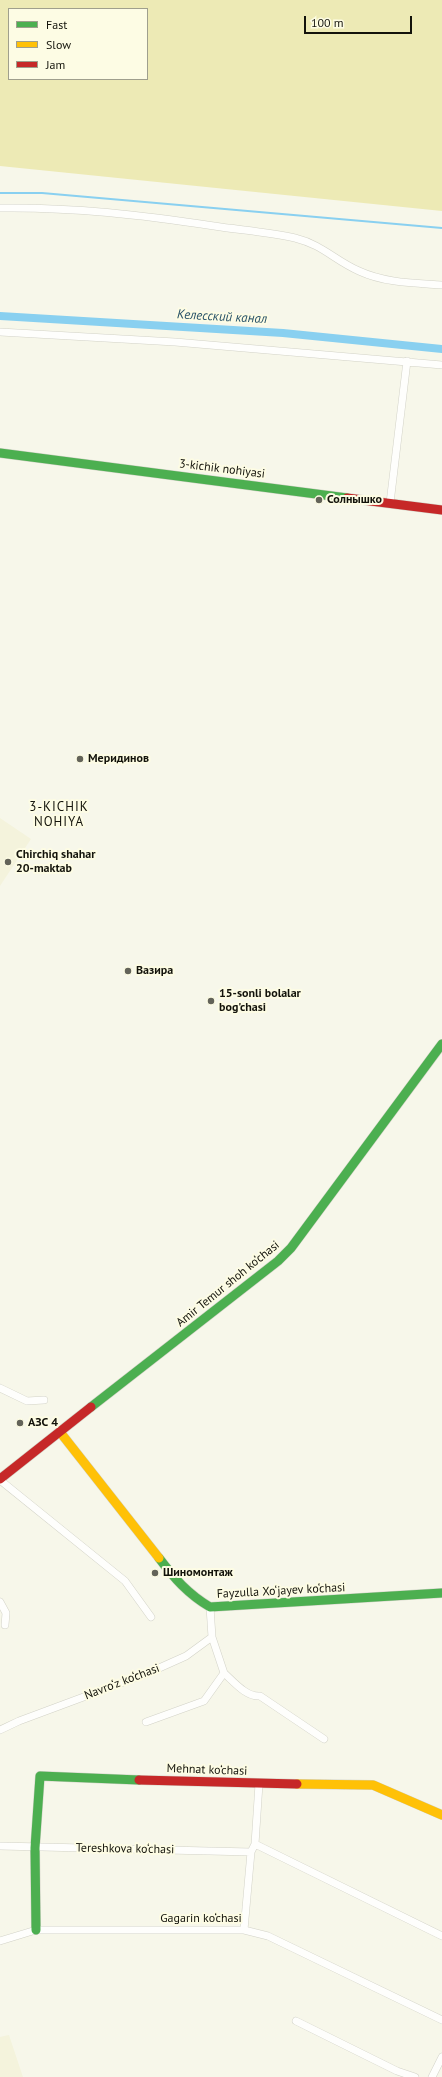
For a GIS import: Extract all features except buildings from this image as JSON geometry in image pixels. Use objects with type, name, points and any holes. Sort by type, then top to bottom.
[{"type":"main road","name":"3-kichik nohiyasi","points":[[0,453],[442,510]]},
{"type":"main road","name":"Amir Temur shoh ko‘chasi","points":[[0,1480],[264,1273],[291,1248],[442,1044]]},
{"type":"main road","name":"Fayzulla Xo‘jayev ko‘chasi","points":[[60,1432],[181,1586],[194,1598],[210,1607],[442,1593]]},
{"type":"main road","name":"Mehnat ko‘chasi","points":[[35,1848],[40,1776],[259,1784],[373,1785],[434,1810],[442,1815]]},
{"type":"main road","points":[[35,1848],[36,1930]]},
{"type":"street","points":[[0,208],[49,207],[106,211],[152,216],[293,238],[318,246],[358,271],[372,276],[391,281],[442,285]]},
{"type":"street","points":[[0,332],[176,342],[442,365]]},
{"type":"street","points":[[390,503],[407,361]]},
{"type":"street","points":[[0,1388],[27,1401],[44,1400]]},
{"type":"street","points":[[0,1480],[125,1581],[151,1617]]},
{"type":"street","points":[[0,1602],[6,1613],[5,1625]]},
{"type":"street","points":[[210,1607],[212,1637],[224,1673],[242,1690],[255,1697],[260,1696],[324,1739]]},
{"type":"street","name":"Navro‘z ko‘chasi","points":[[0,1730],[19,1721],[148,1673],[186,1656],[212,1637]]},
{"type":"street","points":[[146,1722],[204,1700],[224,1673]]},
{"type":"street","points":[[244,1930],[251,1852],[255,1844],[259,1784]]},
{"type":"street","points":[[255,1844],[442,1936]]},
{"type":"street","name":"Tereshkova ko‘chasi","points":[[0,1846],[251,1852]]},
{"type":"street","name":"Gagarin ko‘chasi","points":[[0,1941],[36,1930],[244,1930],[268,1936],[442,2020]]},
{"type":"street","points":[[296,2021],[397,2071],[415,2077]]},
{"type":"street","points":[[432,2077],[442,2057]]},
{"type":"street","points":[[390,2077],[397,2071]]},
{"type":"shaded area","points":[[0,0],[442,0],[442,211],[0,166]]},
{"type":"shaded area","name":"Chirchiq shahar 20-maktab","points":[[0,818],[31,839],[0,886]]},
{"type":"shaded area","points":[[9,2035],[23,2077],[0,2077],[0,2037]]},
{"type":"waterway","points":[[0,193],[42,193],[442,228]]},
{"type":"waterway","name":"Келесский канал","points":[[0,316],[283,333],[442,349]]},
{"type":"traffic: fast","points":[[0,453],[347,498]]},
{"type":"traffic: fast","points":[[91,1407],[278,1261],[291,1248],[442,1044]]},
{"type":"traffic: fast","points":[[159,1558],[182,1585],[195,1597],[210,1607],[442,1593]]},
{"type":"traffic: fast","points":[[36,1930],[35,1848],[40,1776],[139,1780]]},
{"type":"traffic: slow","points":[[60,1432],[159,1558]]},
{"type":"traffic: slow","points":[[297,1784],[373,1785],[442,1815]]},
{"type":"traffic: jam","points":[[347,498],[442,510]]},
{"type":"traffic: jam","points":[[0,1479],[91,1407]]},
{"type":"traffic: jam","points":[[139,1780],[297,1784]]},
{"type":"place","name":"Солнышко","points":[[319,500]]},
{"type":"place","name":"Меридинов","points":[[80,759]]},
{"type":"place","name":"Chirchiq shahar 20-maktab","points":[[8,862]]},
{"type":"place","name":"Вазира","points":[[128,971]]},
{"type":"place","name":"15-sonli bolalar bog'chasi","points":[[211,1001]]},
{"type":"place","name":"АЗС 4","points":[[20,1423]]},
{"type":"place","name":"Шиномонтаж","points":[[155,1573]]},
{"type":"district","name":"3-KICHIK NOHIYA","points":[[59,814]]}]
